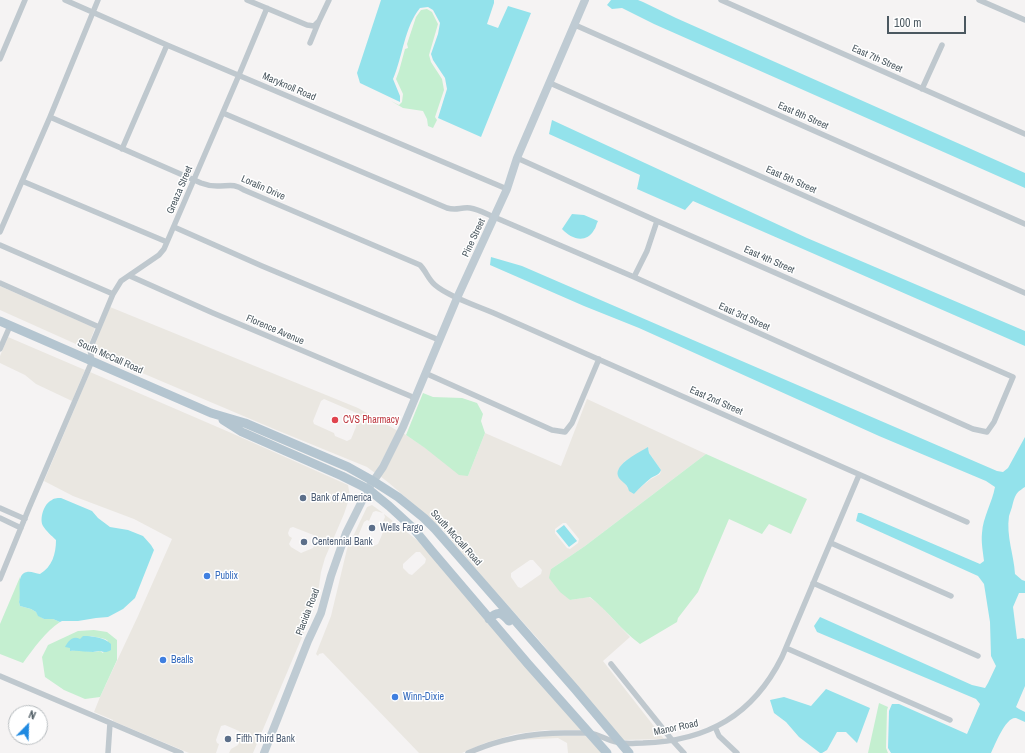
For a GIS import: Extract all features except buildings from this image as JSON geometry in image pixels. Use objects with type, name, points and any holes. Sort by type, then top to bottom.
[{"type":"main road","name":"Pine Street","points":[[373,480],[394,447],[457,298],[507,189],[517,158],[586,0]]},
{"type":"main road","name":"South McCall Road","points":[[0,321],[212,413],[245,423],[348,468],[373,480],[398,497],[435,529],[532,639],[629,753]]},
{"type":"main road","name":"South McCall Road","points":[[212,413],[242,432],[368,489],[390,506],[413,528],[489,619],[591,733],[607,753]]},
{"type":"main road","name":"Placida Road","points":[[264,753],[321,612],[331,576],[346,533],[373,480]]},
{"type":"main road","points":[[489,619],[494,614],[499,613],[504,615],[523,637],[532,639]]},
{"type":"street","points":[[0,59],[25,0]]},
{"type":"street","name":"Maryknoll Road","points":[[65,0],[239,76],[507,189]]},
{"type":"street","points":[[0,232],[50,117],[98,0]]},
{"type":"street","points":[[247,0],[307,25],[314,26],[319,21]]},
{"type":"street","points":[[310,44],[329,0]]},
{"type":"street","name":"East 7th Street","points":[[721,0],[1025,134]]},
{"type":"street","points":[[979,0],[1025,20]]},
{"type":"street","name":"Greaza Street","points":[[92,361],[90,349],[113,294],[122,281],[159,255],[164,249],[267,8]]},
{"type":"street","name":"East 6th Street","points":[[574,25],[1025,224]]},
{"type":"street","points":[[122,149],[167,45]]},
{"type":"street","points":[[922,89],[942,45]]},
{"type":"street","name":"East 5th Street","points":[[550,83],[1025,293]]},
{"type":"street","name":"East 3rd Street","points":[[223,113],[447,208],[454,210],[472,208],[494,217],[634,277],[974,430],[987,432]]},
{"type":"street","name":"Loralin Drive","points":[[50,117],[194,180],[208,185],[216,186],[231,184],[238,186],[301,215],[420,265],[425,270],[428,278],[433,284],[457,298]]},
{"type":"street","name":"East 4th Street","points":[[517,158],[1013,377],[994,422],[987,432]]},
{"type":"street","points":[[22,181],[167,242]]},
{"type":"street","points":[[634,277],[658,221]]},
{"type":"street","points":[[174,227],[439,340]]},
{"type":"street","points":[[0,245],[113,294]]},
{"type":"street","name":"Florence Avenue","points":[[130,276],[220,316],[415,398]]},
{"type":"street","points":[[0,283],[99,326]]},
{"type":"street","name":"East 2nd Street","points":[[457,298],[599,359],[859,476],[967,522]]},
{"type":"street","points":[[0,349],[10,326]]},
{"type":"street","points":[[425,373],[552,430],[565,432],[572,423],[599,359]]},
{"type":"street","points":[[0,579],[24,519],[92,361]]},
{"type":"street","name":"Manor Road","points":[[468,753],[500,741],[530,735],[560,733],[591,733],[620,743],[654,743],[696,735],[716,727],[738,713],[755,698],[775,670],[786,648],[859,476]]},
{"type":"street","points":[[0,508],[24,519]]},
{"type":"street","points":[[0,518],[21,528]]},
{"type":"street","points":[[831,543],[951,596]]},
{"type":"street","points":[[814,583],[978,656]]},
{"type":"street","points":[[786,648],[950,720]]},
{"type":"street","points":[[611,664],[684,753]]},
{"type":"street","points":[[0,676],[181,753]]},
{"type":"street","points":[[108,753],[110,723]]},
{"type":"street","points":[[716,727],[719,736],[737,753]]},
{"type":"shaded area","points":[[0,286],[95,328],[87,349],[0,310]]},
{"type":"shaded area","points":[[110,307],[358,408],[398,431],[375,473],[367,467],[93,352]],"holes":[[[324,399],[359,414],[360,417],[356,422],[356,427],[351,439],[347,441],[314,424],[313,421],[321,401]]]},
{"type":"shaded area","points":[[8,337],[85,370],[72,401],[36,384],[25,375],[0,363],[0,356]]},
{"type":"shaded area","points":[[90,372],[348,485],[350,496],[325,558],[315,602],[305,630],[253,753],[229,753],[231,749],[238,745],[241,734],[239,731],[225,725],[221,726],[216,740],[219,744],[216,753],[189,753],[94,712],[172,539],[134,519],[73,496],[44,481]],"holes":[[[293,527],[316,536],[318,539],[313,548],[301,553],[289,544],[292,538],[288,533],[290,528]]]},
{"type":"shaded area","points":[[587,399],[706,454],[585,546],[551,569],[570,600],[589,597],[600,605],[630,637],[603,661],[664,739],[622,740],[538,639],[442,529],[380,476],[403,433],[468,476],[485,433],[561,466]],"holes":[[[649,449],[649,453],[661,470],[660,474],[651,479],[634,494],[623,481],[618,470],[625,461]],[[563,523],[566,523],[579,539],[578,543],[570,549],[567,548],[555,533],[555,529]],[[530,560],[533,560],[542,570],[541,574],[521,588],[518,587],[511,577],[511,573]]]},
{"type":"shaded area","points":[[372,505],[383,513],[376,511],[373,512],[369,521],[367,520],[364,522],[358,536],[359,539],[374,546],[378,544],[384,530],[381,526],[385,517],[384,514],[418,541],[584,730],[545,730],[515,734],[485,743],[462,753],[419,753],[323,653],[319,654],[318,656],[316,654],[331,616],[347,549],[367,507]],"holes":[[[416,552],[420,552],[426,559],[425,563],[412,575],[409,574],[403,568],[403,564]]]},
{"type":"shaded area","points":[[545,736],[589,736],[603,753],[568,753],[567,743],[558,738],[518,740],[494,746],[515,740]]},
{"type":"green space","points":[[427,9],[432,12],[438,24],[429,55],[431,62],[442,79],[444,90],[435,117],[437,120],[433,128],[428,126],[427,119],[423,111],[403,108],[391,101],[399,105],[402,102],[403,94],[396,79],[405,49],[408,48],[407,44],[416,17],[421,10]]},
{"type":"green space","points":[[423,393],[433,397],[462,398],[477,403],[483,414],[481,421],[485,433],[468,476],[459,475],[406,435]]},
{"type":"green space","points":[[706,454],[807,499],[791,534],[769,524],[762,534],[729,519],[698,592],[678,618],[677,622],[640,644],[590,597],[570,600],[560,592],[549,578],[551,569],[585,546]]},
{"type":"green space","points":[[20,577],[20,606],[31,609],[44,619],[53,619],[60,622],[45,635],[23,663],[0,654],[0,624]]},
{"type":"green space","points":[[94,630],[107,632],[117,640],[117,660],[100,697],[85,699],[64,690],[45,677],[42,657],[48,645],[78,631]],"holes":[[[91,636],[108,641],[103,653],[100,651],[71,651],[70,648],[80,639]]]},
{"type":"green space","points":[[879,703],[888,707],[886,748],[888,753],[868,753]]},
{"type":"water","points":[[381,0],[494,0],[487,24],[498,28],[508,6],[531,13],[481,137],[438,118],[447,89],[445,78],[433,60],[431,54],[440,23],[433,10],[428,7],[420,8],[410,24],[393,79],[400,96],[400,102],[360,83],[357,73]]},
{"type":"water","points":[[611,0],[638,0],[643,2],[1025,173],[1025,188],[654,24],[622,8],[612,9],[607,5]]},
{"type":"water","points":[[552,120],[807,238],[1025,331],[1025,346],[693,201],[685,210],[637,189],[640,175],[549,134]]},
{"type":"water","points":[[572,214],[584,215],[598,221],[591,234],[587,237],[578,238],[570,235],[562,229]]},
{"type":"water","points":[[491,257],[522,266],[997,471],[1003,472],[1008,468],[1025,437],[1025,487],[1017,493],[1015,497],[1008,523],[1015,574],[1025,581],[1025,593],[1019,593],[1013,607],[1017,639],[1025,639],[1025,686],[1016,707],[1025,712],[1025,722],[1016,718],[1008,722],[1001,732],[991,753],[891,753],[888,748],[889,711],[892,704],[899,704],[967,734],[980,704],[976,699],[817,632],[814,626],[820,617],[972,685],[985,688],[996,666],[991,656],[990,622],[984,584],[978,576],[856,521],[858,513],[861,513],[980,564],[984,561],[982,540],[983,527],[995,487],[986,481],[879,436],[639,328],[490,265]]},
{"type":"water","points":[[648,447],[649,453],[661,470],[634,494],[629,491],[627,486],[619,478],[618,472],[620,467],[628,459]]},
{"type":"water","points":[[61,498],[92,511],[98,518],[110,527],[128,530],[143,536],[154,550],[135,598],[123,609],[108,617],[60,622],[53,619],[44,619],[38,616],[36,612],[31,609],[20,606],[20,580],[23,573],[29,572],[40,574],[48,568],[52,560],[56,540],[43,526],[42,515],[49,502],[54,499]]},
{"type":"water","points":[[564,525],[577,541],[569,547],[556,531]]},
{"type":"water","points":[[83,636],[101,638],[105,640],[111,644],[111,650],[108,652],[70,651],[70,648],[65,647],[71,639],[80,639]]},
{"type":"water","points":[[826,689],[870,708],[857,743],[846,732],[837,732],[827,750],[820,753],[799,737],[786,722],[774,713],[770,700],[784,697],[811,706]]},
{"type":"place","name":"CVS Pharmacy","points":[[335,420]]},
{"type":"place","name":"Bank of America","points":[[303,498]]},
{"type":"place","name":"Wells Fargo","points":[[372,528]]},
{"type":"place","name":"Centennial Bank","points":[[304,542]]},
{"type":"place","name":"Publix","points":[[207,576]]},
{"type":"place","name":"Bealls","points":[[163,660]]},
{"type":"place","name":"Winn-Dixie","points":[[395,697]]},
{"type":"place","name":"Fifth Third Bank","points":[[228,739]]}]
